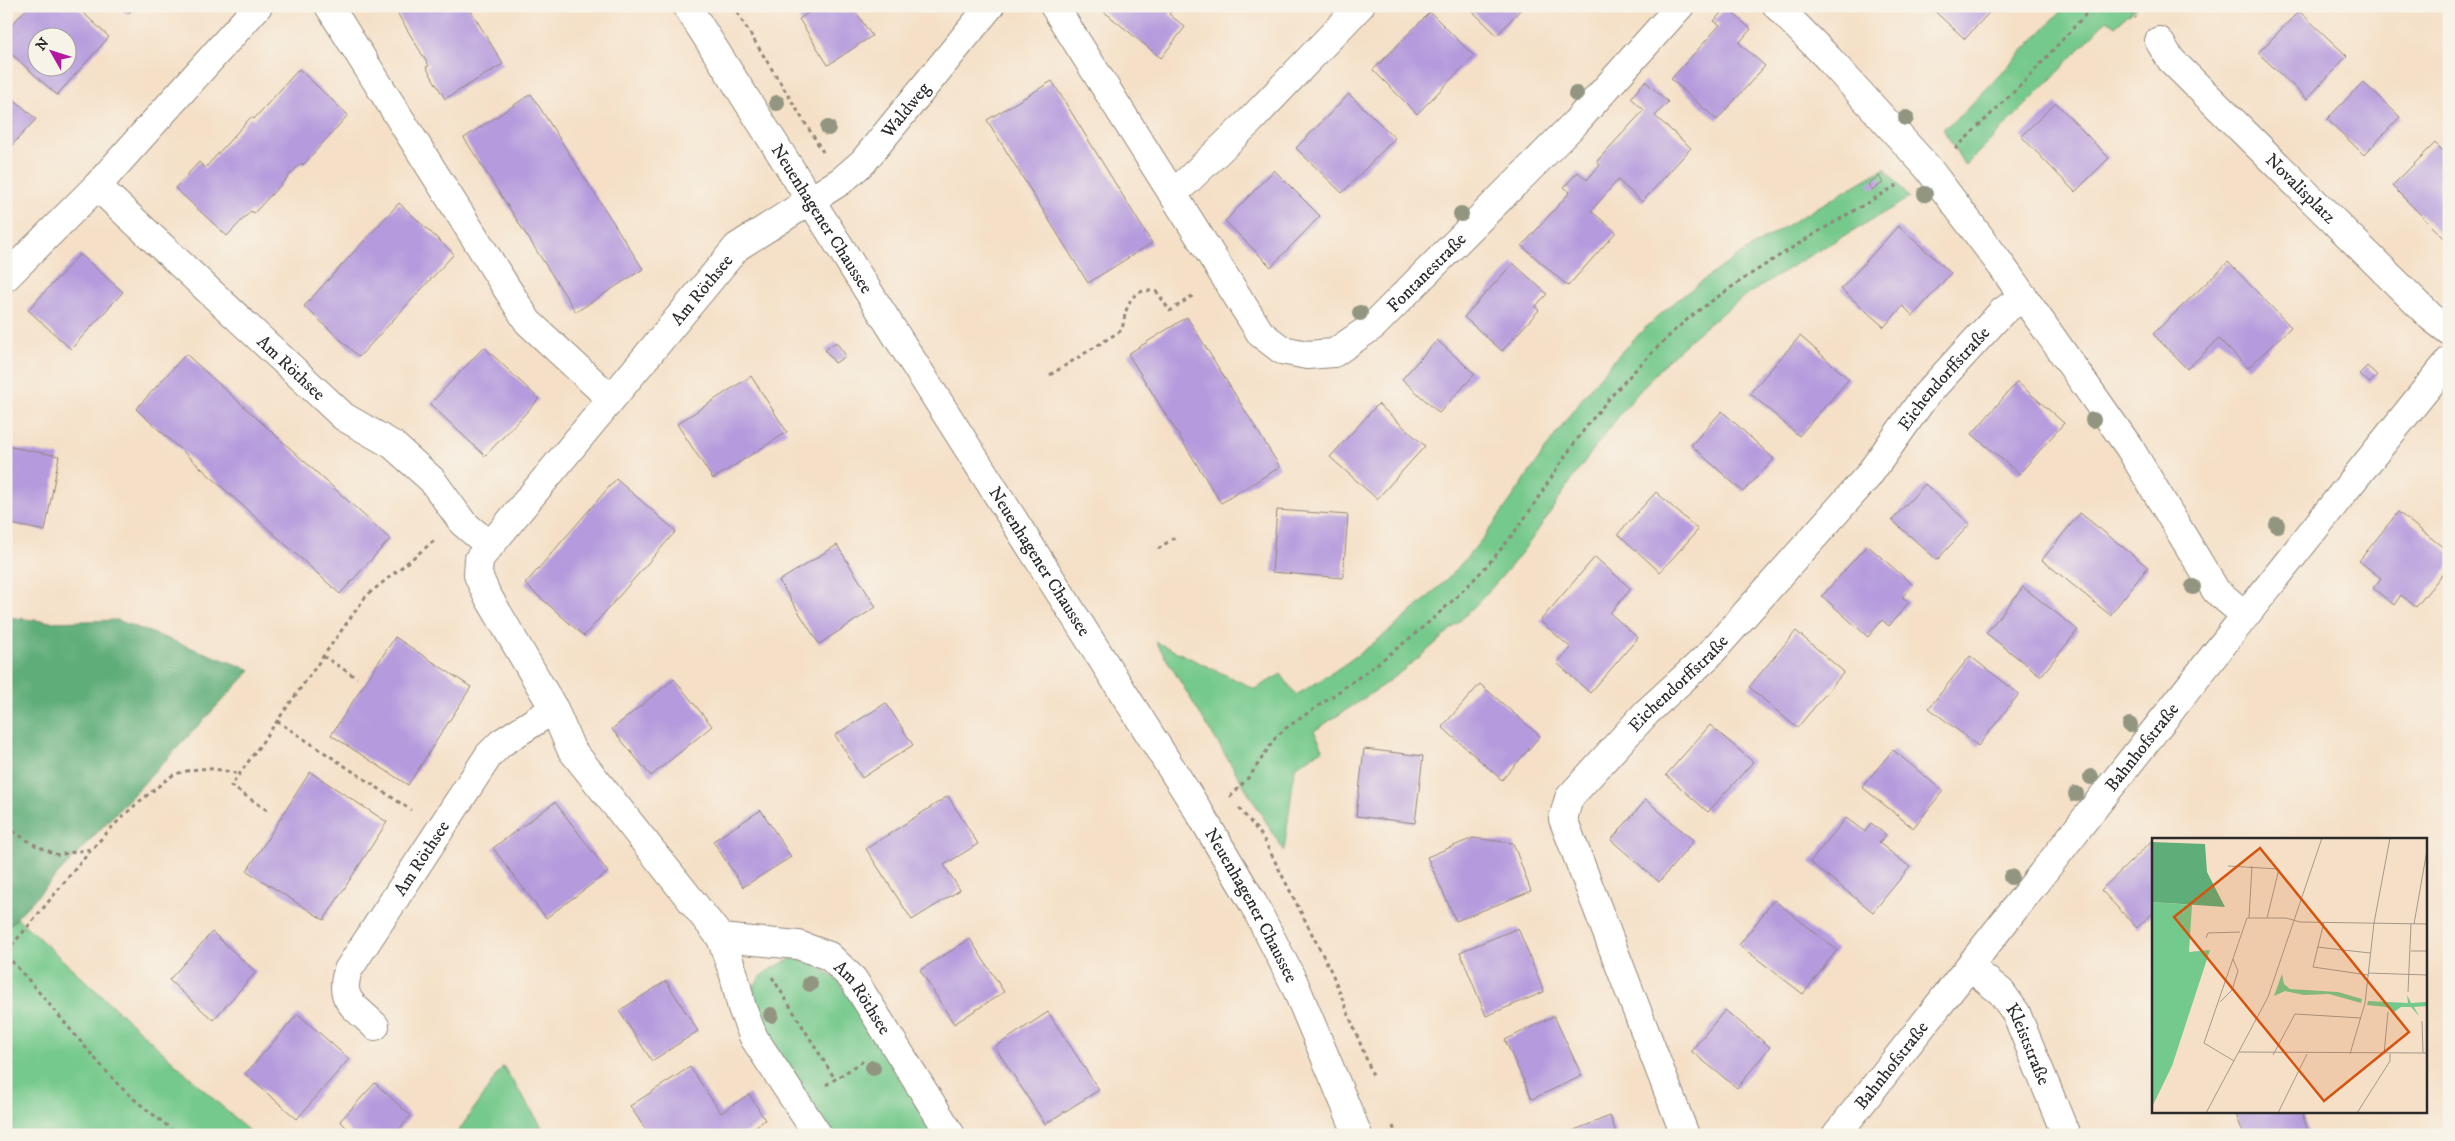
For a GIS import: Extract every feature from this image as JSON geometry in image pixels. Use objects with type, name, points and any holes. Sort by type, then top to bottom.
[{"type":"street","points":[[6,277],[97,186],[258,6]]},
{"type":"street","points":[[329,6],[528,322],[611,399]]},
{"type":"street","name":"Neuenhagener Chaussee","points":[[687,6],[1196,806],[1249,895],[1294,983],[1358,1135]]},
{"type":"street","name":"Waldweg","points":[[811,200],[850,174],[863,162],[990,6]]},
{"type":"street","name":"Fontanestraße","points":[[1054,6],[1261,334],[1282,350],[1307,355],[1334,353],[1373,326],[1575,123],[1680,6]]},
{"type":"street","points":[[1172,193],[1184,184],[1250,121],[1360,6]]},
{"type":"street","points":[[1777,6],[1828,58],[1928,168],[2023,297],[2129,447],[2216,591],[2244,614]]},
{"type":"street","name":"Novalisplatz","points":[[2159,41],[2171,60],[2432,318],[2449,331]]},
{"type":"street","name":"Am Röthsee","points":[[97,186],[344,417],[393,444],[432,480],[463,523],[489,544]]},
{"type":"street","name":"Am Röthsee","points":[[811,200],[738,246],[489,544],[479,559],[478,575],[486,593],[554,709],[571,749],[721,938],[734,975],[742,1008],[754,1038],[818,1135]]},
{"type":"street","name":"Eichendorffstraße","points":[[1685,1135],[1563,819],[1569,798],[1647,712],[1708,656],[1868,476],[1925,396],[2002,312],[2023,297]]},
{"type":"street","name":"Bahnhofstraße","points":[[1836,1135],[2244,614],[2449,361]]},
{"type":"street","name":"Am Röthsee","points":[[374,1026],[346,997],[343,985],[348,970],[489,755],[501,743],[554,709]]},
{"type":"street","name":"Am Röthsee","points":[[721,938],[798,945],[829,956],[853,979],[951,1135]]},
{"type":"street","name":"Kleiststraße","points":[[1970,966],[2001,992],[2016,1013],[2066,1135]]},
{"type":"path","points":[[1230,797],[1250,776],[1276,737],[1286,728],[1355,681],[1433,621],[1469,584],[1512,535],[1572,446],[1623,383],[1671,334],[1709,303],[1784,252],[1948,156],[2011,95],[2094,6]]},
{"type":"path","points":[[1050,375],[1122,330],[1130,300],[1140,292],[1148,290],[1157,292],[1170,311],[1201,291]]},
{"type":"path","points":[[267,810],[231,786],[239,774],[366,596],[427,546],[463,523]]},
{"type":"path","points":[[1158,549],[1175,537]]},
{"type":"path","points":[[323,656],[357,678]]},
{"type":"path","points":[[277,720],[441,830]]},
{"type":"path","points":[[6,951],[35,920],[92,849],[136,803],[174,775],[210,767],[239,774]]},
{"type":"path","points":[[6,827],[36,845],[58,855],[92,849]]},
{"type":"path","points":[[750,942],[835,1079]]},
{"type":"path","points":[[6,955],[49,1001],[114,1080],[138,1104],[178,1135]]},
{"type":"path","points":[[798,1102],[894,1042]]},
{"type":"green space","points":[[2066,6],[2138,6],[2115,26],[2107,20],[1965,166],[1943,129],[1962,114]]},
{"type":"green space","points":[[1885,168],[1909,198],[1783,272],[1722,313],[1694,336],[1667,361],[1624,410],[1585,461],[1520,554],[1472,609],[1445,635],[1402,671],[1314,731],[1323,749],[1295,767],[1284,851],[1156,642],[1255,689],[1281,674],[1296,695],[1321,680],[1397,625],[1421,604],[1464,560],[1501,514],[1552,439],[1607,367],[1656,318],[1686,293],[1750,248]]},
{"type":"green space","points":[[6,617],[52,622],[117,620],[251,670],[6,929]]},
{"type":"green space","points":[[17,918],[253,1135],[6,1135],[6,929]]},
{"type":"green space","points":[[794,958],[815,964],[839,981],[935,1135],[833,1135],[785,1063],[761,1020],[754,1003],[753,990],[759,979],[770,970]]},
{"type":"green space","points":[[503,1066],[547,1135],[456,1135]]},
{"type":"building","points":[[29,6],[76,6],[109,37],[78,72],[78,28],[28,28],[28,69],[6,49],[6,31]]},
{"type":"building","points":[[119,6],[135,6],[128,14]]},
{"type":"building","points":[[393,6],[468,6],[503,64],[445,99],[426,67],[429,66]]},
{"type":"building","points":[[819,6],[852,6],[872,36],[828,65],[799,19]]},
{"type":"building","points":[[1097,6],[1175,6],[1169,14],[1185,27],[1161,58]]},
{"type":"building","points":[[1467,6],[1524,6],[1497,35]]},
{"type":"building","points":[[1929,6],[1995,6],[1965,39]]},
{"type":"building","points":[[1726,7],[1751,29],[1739,43],[1765,66],[1717,120],[1671,79],[1720,25],[1714,21]]},
{"type":"building","points":[[2299,11],[2347,56],[2307,99],[2258,53]]},
{"type":"building","points":[[1430,12],[1474,56],[1417,114],[1373,70]]},
{"type":"building","points":[[299,69],[348,115],[303,165],[301,163],[254,213],[251,211],[227,236],[175,188],[199,162],[205,168],[251,117],[254,119]]},
{"type":"building","points":[[38,78],[72,78],[57,95]]},
{"type":"building","points":[[1052,81],[1152,243],[1088,283],[987,120]]},
{"type":"building","points":[[1645,81],[1668,102],[1655,116],[1691,148],[1642,202],[1618,180],[1591,211],[1616,232],[1568,286],[1522,246],[1570,192],[1564,187],[1578,172],[1587,180],[1600,165],[1597,161],[1644,110],[1631,98]]},
{"type":"building","points":[[2363,82],[2400,117],[2364,155],[2327,119]]},
{"type":"building","points":[[6,92],[36,119],[6,152]]},
{"type":"building","points":[[531,94],[643,269],[576,312],[464,138]]},
{"type":"building","points":[[1349,94],[1395,138],[1342,193],[1296,148]]},
{"type":"building","points":[[2056,103],[2109,158],[2075,192],[2021,136]]},
{"type":"building","points":[[2435,143],[2449,157],[2449,237],[2446,240],[2392,186]]},
{"type":"building","points":[[1274,170],[1320,216],[1271,267],[1225,221]]},
{"type":"building","points":[[1879,176],[1883,183],[1872,190],[1868,184]]},
{"type":"building","points":[[399,203],[454,254],[359,357],[304,306]]},
{"type":"building","points":[[1898,226],[1951,273],[1913,316],[1903,306],[1884,327],[1841,289]]},
{"type":"building","points":[[80,254],[123,292],[71,349],[28,310]]},
{"type":"building","points":[[2228,262],[2291,327],[2248,368],[2219,339],[2187,369],[2153,334]]},
{"type":"building","points":[[1513,263],[1547,294],[1535,307],[1539,310],[1502,351],[1464,317]]},
{"type":"building","points":[[1187,317],[1280,467],[1221,503],[1128,354]]},
{"type":"building","points":[[1800,336],[1849,379],[1799,436],[1750,393]]},
{"type":"building","points":[[1437,340],[1475,374],[1439,413],[1402,379]]},
{"type":"building","points":[[836,342],[846,356],[835,363],[825,350]]},
{"type":"building","points":[[484,347],[539,399],[485,456],[430,404]]},
{"type":"building","points":[[186,354],[390,539],[340,594],[136,409]]},
{"type":"building","points":[[2367,366],[2377,375],[2370,383],[2359,374]]},
{"type":"building","points":[[751,376],[787,432],[713,479],[677,424]]},
{"type":"building","points":[[2017,382],[2064,423],[2019,474],[1972,434]]},
{"type":"building","points":[[1378,404],[1425,446],[1377,499],[1330,457]]},
{"type":"building","points":[[1722,411],[1774,459],[1743,492],[1691,445]]},
{"type":"building","points":[[6,446],[59,456],[45,531],[6,523]]},
{"type":"building","points":[[616,479],[676,531],[584,636],[525,584]]},
{"type":"building","points":[[1925,484],[1970,524],[1937,560],[1892,520]]},
{"type":"building","points":[[1656,492],[1698,530],[1660,572],[1618,534]]},
{"type":"building","points":[[1277,510],[1348,515],[1343,578],[1272,572]]},
{"type":"building","points":[[2398,512],[2449,552],[2449,566],[2416,607],[2401,595],[2394,605],[2373,588],[2381,578],[2359,561]]},
{"type":"building","points":[[2080,513],[2148,567],[2110,615],[2042,560]]},
{"type":"building","points":[[837,545],[876,607],[819,644],[779,581]]},
{"type":"building","points":[[1867,545],[1913,585],[1902,597],[1909,602],[1889,626],[1882,620],[1868,637],[1822,596]]},
{"type":"building","points":[[1595,557],[1631,589],[1610,613],[1638,638],[1590,693],[1557,663],[1571,648],[1540,621]]},
{"type":"building","points":[[2023,587],[2078,630],[2041,676],[1986,633]]},
{"type":"building","points":[[1796,631],[1844,672],[1797,728],[1749,687]]},
{"type":"building","points":[[395,637],[471,687],[408,785],[331,735]]},
{"type":"building","points":[[1970,656],[2019,694],[1978,746],[1929,708]]},
{"type":"building","points":[[674,679],[712,726],[651,776],[612,729]]},
{"type":"building","points":[[1480,684],[1540,736],[1502,780],[1442,727]]},
{"type":"building","points":[[886,703],[913,745],[862,778],[835,735]]},
{"type":"building","points":[[1710,725],[1753,762],[1708,812],[1666,775]]},
{"type":"building","points":[[1364,749],[1423,756],[1415,823],[1356,816]]},
{"type":"building","points":[[1893,750],[1943,791],[1913,828],[1862,787]]},
{"type":"building","points":[[310,772],[387,822],[324,920],[247,871]]},
{"type":"building","points":[[948,796],[978,844],[944,865],[960,890],[912,920],[866,849]]},
{"type":"building","points":[[1646,800],[1694,841],[1659,882],[1611,840]]},
{"type":"building","points":[[555,802],[608,872],[546,918],[493,848]]},
{"type":"building","points":[[761,810],[791,857],[743,887],[713,841]]},
{"type":"building","points":[[1846,818],[1865,832],[1871,823],[1886,835],[1879,843],[1910,867],[1873,912],[1810,862]]},
{"type":"building","points":[[1473,838],[1513,843],[1531,891],[1456,921],[1427,857]]},
{"type":"building","points":[[2152,841],[2152,914],[2137,928],[2101,890]]},
{"type":"building","points":[[1774,900],[1837,950],[1803,994],[1739,945]]},
{"type":"building","points":[[1518,928],[1544,992],[1486,1016],[1460,952]]},
{"type":"building","points":[[212,932],[256,972],[213,1020],[169,980]]},
{"type":"building","points":[[970,939],[1004,992],[954,1024],[920,970]]},
{"type":"building","points":[[666,981],[698,1031],[652,1061],[619,1011]]},
{"type":"building","points":[[1725,1010],[1770,1047],[1737,1088],[1691,1051]]},
{"type":"building","points":[[1048,1012],[1099,1090],[1045,1124],[995,1047]]},
{"type":"building","points":[[298,1014],[349,1059],[297,1119],[245,1074]]},
{"type":"building","points":[[1554,1016],[1582,1076],[1532,1099],[1505,1040]]},
{"type":"building","points":[[690,1067],[721,1113],[749,1094],[765,1120],[743,1135],[649,1135],[630,1106]]},
{"type":"building","points":[[375,1083],[411,1116],[394,1135],[354,1135],[340,1121]]},
{"type":"building","points":[[2236,1114],[2302,1114],[2310,1135],[2244,1135]]},
{"type":"building","points":[[1610,1116],[1617,1135],[1562,1135]]}]
